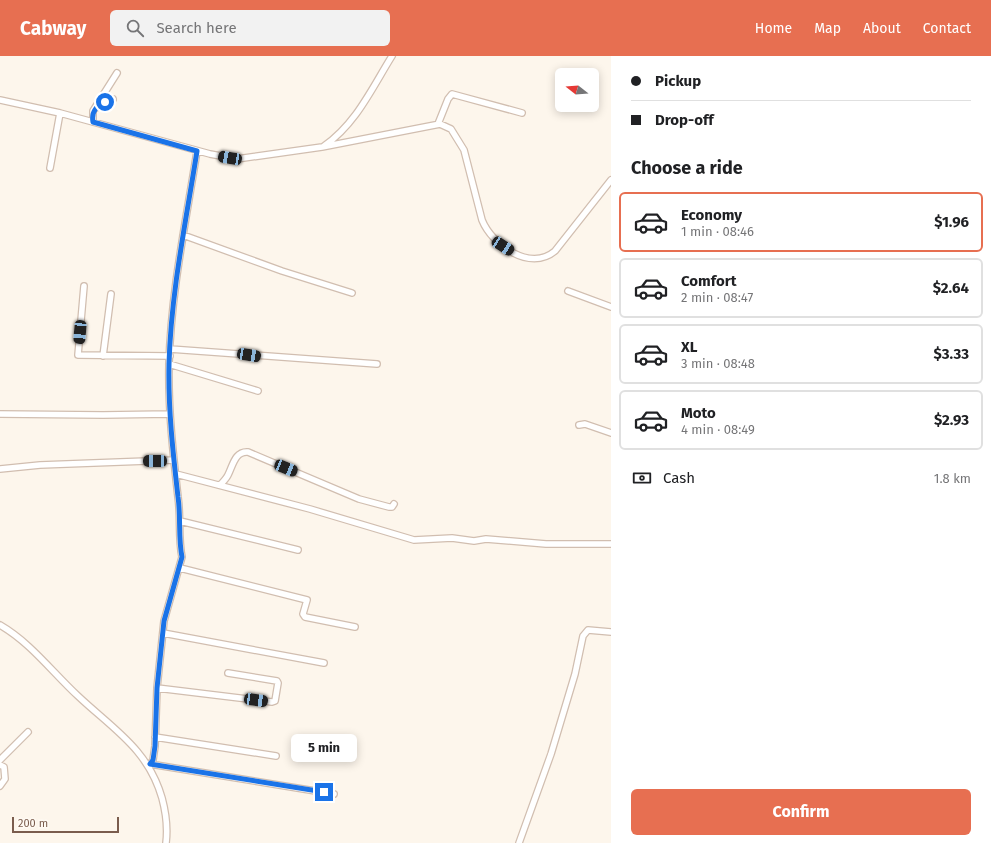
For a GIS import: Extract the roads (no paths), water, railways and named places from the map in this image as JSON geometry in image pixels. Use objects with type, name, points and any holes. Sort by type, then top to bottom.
[{"type":"street","points":[[322,147],[339,135],[349,125],[392,56]]},
{"type":"street","points":[[93,122],[92,115],[98,102],[117,73]]},
{"type":"street","points":[[438,124],[448,99],[452,94],[522,113]]},
{"type":"street","points":[[92,115],[100,104],[113,99]]},
{"type":"street","points":[[0,100],[60,113],[197,151],[237,159],[322,147],[438,124],[451,129],[462,146],[482,220],[486,229],[499,244],[521,256],[541,258],[550,255],[555,251],[611,180]]},
{"type":"street","points":[[50,168],[60,113]]},
{"type":"street","points":[[149,765],[153,758],[157,688],[164,621],[182,557],[170,414],[169,364],[172,319],[183,235],[197,151]]},
{"type":"street","points":[[183,235],[282,272],[352,293]]},
{"type":"street","points":[[84,286],[78,355],[170,356]]},
{"type":"street","points":[[568,291],[611,307]]},
{"type":"street","points":[[103,356],[111,294]]},
{"type":"street","points":[[170,349],[377,364]]},
{"type":"street","points":[[169,364],[258,391]]},
{"type":"street","points":[[0,414],[103,416],[170,414]]},
{"type":"street","points":[[579,425],[585,424],[611,434]]},
{"type":"street","points":[[220,485],[228,477],[238,455],[242,452],[248,452],[359,499],[389,507],[392,507],[394,504]]},
{"type":"street","points":[[0,469],[40,465],[174,460]]},
{"type":"street","points":[[176,474],[396,533],[414,540],[452,538],[474,541],[486,539],[546,544],[611,544]]},
{"type":"street","points":[[180,521],[298,550]]},
{"type":"street","points":[[180,568],[307,600],[304,614],[305,617],[355,627]]},
{"type":"street","points":[[0,625],[29,645],[79,696],[132,744],[149,765],[164,805],[167,819],[166,843]]},
{"type":"street","points":[[518,843],[551,754],[575,674],[583,636],[588,630],[611,632]]},
{"type":"street","points":[[163,633],[324,663]]},
{"type":"street","points":[[157,688],[272,702],[275,701],[278,683],[276,680],[228,673]]},
{"type":"street","points":[[0,760],[28,732]]},
{"type":"street","points":[[155,737],[276,756]]},
{"type":"street","points":[[0,764],[4,767],[5,779],[0,786]]},
{"type":"street","points":[[149,765],[334,794]]}]
